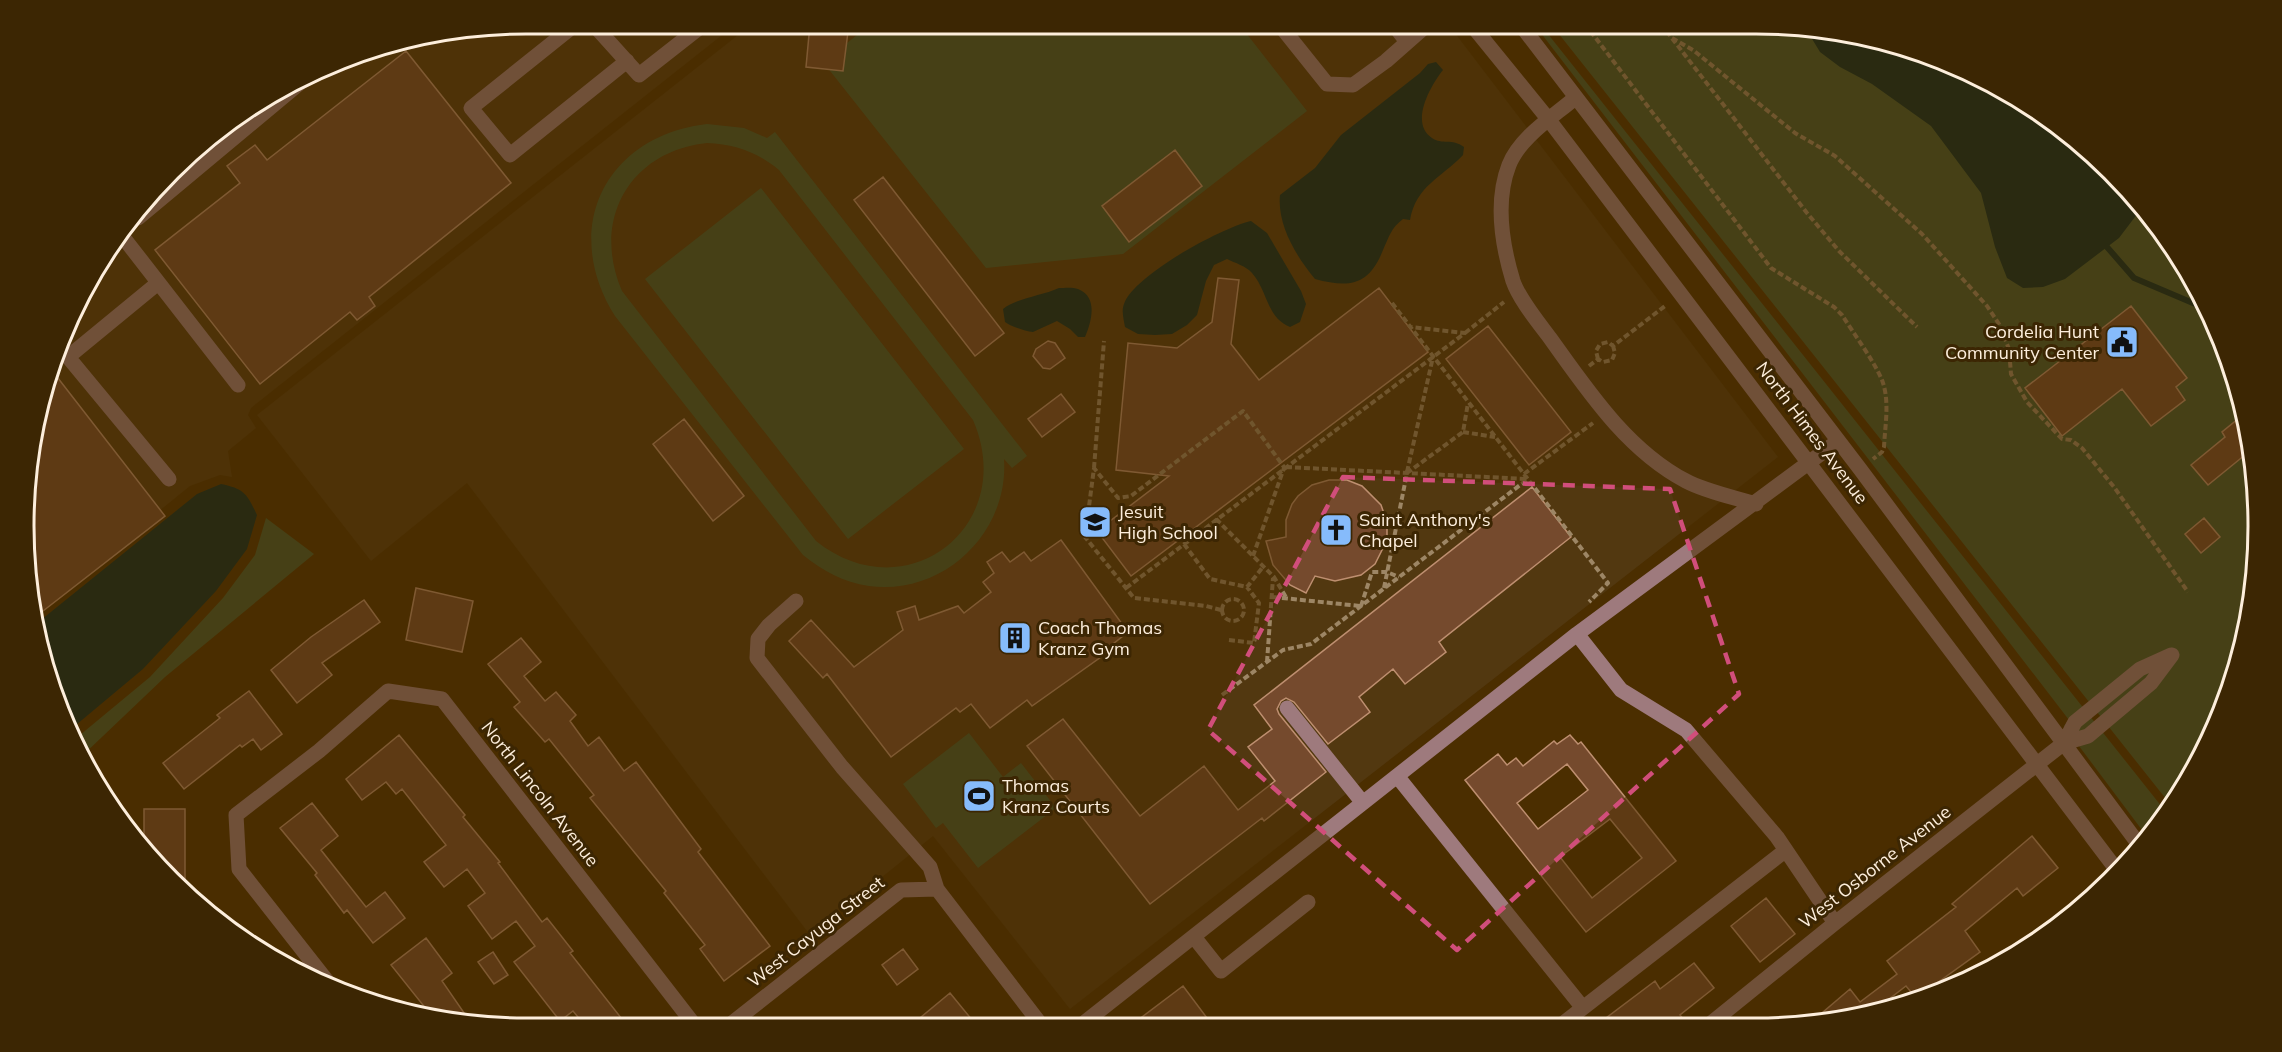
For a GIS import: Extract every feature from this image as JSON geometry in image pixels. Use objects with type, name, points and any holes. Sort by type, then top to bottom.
[{"type":"street","points":[[564,34],[471,108],[510,154],[627,61]]},
{"type":"street","points":[[605,34],[639,75],[691,34]]},
{"type":"street","points":[[1287,34],[1327,84],[1353,85],[1386,61],[1416,34]]},
{"type":"street","points":[[1401,34],[1407,42]]},
{"type":"street","name":"North Himes Avenue","points":[[1479,34],[1549,120],[2113,865]]},
{"type":"street","name":"North Himes Avenue","points":[[1527,34],[1838,441],[2135,839]]},
{"type":"street","points":[[1575,98],[1524,142],[1510,163],[1503,186],[1501,217],[1514,283],[1535,319],[1606,413],[1637,444],[1686,481],[1755,504]]},
{"type":"street","points":[[154,205],[278,101]]},
{"type":"street","points":[[126,241],[238,385]]},
{"type":"street","points":[[158,284],[68,357],[169,479]]},
{"type":"street","points":[[1090,1018],[1577,634],[1838,441]]},
{"type":"street","points":[[796,601],[769,625],[758,639],[757,658],[842,767],[930,867],[937,889],[1036,1018]]},
{"type":"street","points":[[1577,634],[1621,690],[1686,730],[1786,850],[1835,923]]},
{"type":"street","points":[[2172,655],[2151,682],[2088,736],[2064,743],[2075,722],[2140,669],[2172,655]]},
{"type":"street","name":"North Lincoln Avenue","points":[[320,972],[239,869],[236,815],[319,752],[388,691],[442,699],[688,1018]]},
{"type":"street","points":[[1287,708],[1363,803]]},
{"type":"street","name":"West Osborne Avenue","points":[[1717,1018],[2064,743]]},
{"type":"street","points":[[1397,776],[1583,1008]]},
{"type":"street","points":[[1569,1018],[1786,850]]},
{"type":"street","name":"West Cayuga Street","points":[[738,1018],[901,890],[937,889]]},
{"type":"street","points":[[1194,937],[1221,971],[1308,902]]},
{"type":"path","points":[[1593,34],[1771,268],[1834,307],[1842,315],[1882,380],[1885,393],[1884,447],[1879,455],[1870,462]]},
{"type":"path","points":[[1669,34],[1839,251],[1917,327]]},
{"type":"path","points":[[1672,38],[1693,50],[1795,133],[1835,156],[1922,234],[1987,306],[1999,324],[2009,350],[2011,374],[2027,402],[2062,439],[2071,440],[2082,448],[2114,487],[2188,592]]},
{"type":"path","points":[[1126,588],[1519,292]]},
{"type":"path","points":[[1392,303],[1608,583]]},
{"type":"path","points":[[1613,346],[1665,306]]},
{"type":"path","points":[[1410,327],[1465,333]]},
{"type":"path","points":[[1104,341],[1094,468],[1085,537],[1134,598],[1206,606],[1221,610],[1226,620],[1235,622],[1242,618],[1244,610],[1241,602],[1230,599],[1224,603],[1221,610]]},
{"type":"path","points":[[1608,342],[1613,346],[1615,353],[1612,360],[1606,362],[1598,359],[1596,351],[1600,344],[1608,342]]},
{"type":"path","points":[[1384,588],[1433,357]]},
{"type":"path","points":[[1577,375],[1598,359]]},
{"type":"path","points":[[1407,473],[1463,432],[1468,402]]},
{"type":"path","points":[[1094,468],[1118,498],[1131,496],[1243,411],[1284,467]]},
{"type":"path","points":[[1524,474],[1606,413]]},
{"type":"path","points":[[1463,432],[1495,437]]},
{"type":"path","points":[[1284,467],[1528,479]]},
{"type":"path","points":[[1253,556],[1284,467]]},
{"type":"path","points":[[1222,695],[1283,650],[1311,644],[1528,479]]},
{"type":"path","points":[[1216,519],[1274,577],[1287,599]]},
{"type":"path","points":[[1184,544],[1210,579],[1247,587],[1259,603],[1254,643],[1228,640]]},
{"type":"path","points":[[1247,587],[1263,567]]},
{"type":"path","points":[[1360,606],[1372,572],[1387,572],[1399,577]]},
{"type":"path","points":[[1267,662],[1274,577]]},
{"type":"path","points":[[1273,597],[1360,606]]},
{"type":"highlighted area","points":[[1343,477],[1670,489],[1739,694],[1457,950],[1208,730]]},
{"type":"shaded area","points":[[526,34],[723,34],[251,408],[248,415],[256,428],[228,451],[232,477],[220,475],[190,486],[42,606],[34,526],[36,494],[44,430],[61,368],[85,309],[117,253],[156,202],[202,156],[253,117],[280,100],[338,72],[399,51],[462,39]]},
{"type":"shaded area","name":"Jesuit High School","points":[[739,34],[1456,34],[1778,457],[1070,1009],[933,836],[810,935],[467,483],[371,561],[257,415]]},
{"type":"green space","points":[[858,34],[1247,34],[1307,111],[1123,254],[986,268],[823,62]]},
{"type":"green space","points":[[1542,34],[1548,34],[2161,805],[2142,830],[2064,726],[2069,720]]},
{"type":"green space","points":[[1559,34],[1788,36],[1852,44],[1914,61],[1973,85],[2029,117],[2080,156],[2104,178],[2146,227],[2182,280],[2210,338],[2221,368],[2238,430],[2248,526],[2243,590],[2231,653],[2210,714],[2197,743],[2165,798]]},
{"type":"green space","points":[[707,124],[744,128],[767,138],[775,132],[1027,456],[1012,468],[1004,459],[1003,486],[995,511],[983,534],[966,554],[946,570],[922,581],[896,586],[869,586],[834,575],[803,555],[615,316],[599,283],[592,251],[593,220],[602,192],[619,167],[642,147],[672,132]],"holes":[[[707,143],[736,147],[754,154],[779,170],[973,420],[983,459],[981,494],[967,524],[945,547],[917,562],[885,567],[850,561],[816,541],[622,291],[614,265],[611,239],[615,215],[624,193],[638,175],[657,160],[680,149]]]},
{"type":"green space","points":[[761,188],[964,449],[848,539],[645,279]]},
{"type":"green space","points":[[266,518],[314,554],[165,677],[89,750],[81,734],[150,677],[223,598],[255,555]]},
{"type":"green space","name":"Thomas Kranz Courts","points":[[969,733],[1003,777],[1021,763],[1056,808],[978,868],[943,823],[936,828],[903,784]]},
{"type":"water","points":[[1812,38],[1883,51],[1944,72],[1973,85],[2002,100],[2055,136],[2104,178],[2136,215],[2119,238],[2065,279],[2043,287],[2023,288],[2007,278],[1995,247],[1981,193],[1931,126],[1872,84],[1840,67],[1820,52]]},
{"type":"water","points":[[1436,62],[1443,70],[1424,104],[1422,123],[1425,131],[1432,138],[1460,144],[1464,147],[1463,155],[1430,183],[1413,208],[1410,220],[1403,219],[1396,226],[1377,262],[1364,277],[1348,283],[1315,279],[1289,240],[1282,218],[1280,195],[1315,168],[1341,135],[1420,73],[1428,64]]},
{"type":"water","points":[[1251,221],[1267,233],[1301,291],[1306,304],[1300,322],[1290,327],[1282,323],[1276,317],[1252,273],[1227,259],[1214,265],[1206,281],[1197,315],[1187,325],[1172,334],[1155,335],[1138,334],[1125,327],[1124,304],[1131,292],[1144,280],[1180,254],[1237,225]]},
{"type":"water","points":[[1059,288],[1078,289],[1089,298],[1092,311],[1085,337],[1078,337],[1057,321],[1033,332],[1005,322],[1003,309],[1009,305]]},
{"type":"water","points":[[221,484],[240,490],[244,494],[257,515],[247,549],[216,591],[143,669],[77,724],[51,653],[43,618],[197,494]]},
{"type":"building","points":[[809,34],[848,34],[843,71],[806,67]]},
{"type":"building","points":[[406,51],[511,183],[369,297],[375,306],[357,320],[350,312],[260,384],[155,250],[240,183],[227,166],[255,145],[267,160]]},
{"type":"building","points":[[1175,150],[1202,186],[1129,242],[1102,206]]},
{"type":"building","points":[[883,177],[1004,333],[975,356],[854,200]]},
{"type":"building","points":[[1218,278],[1239,280],[1231,344],[1259,380],[1379,288],[1428,352],[1131,576],[1097,531],[1169,476],[1116,470],[1128,343],[1177,348],[1212,322]]},
{"type":"building","name":"Cordelia Hunt Community Center","points":[[2131,306],[2187,378],[2176,387],[2185,400],[2151,426],[2122,389],[2062,436],[2025,388]]},
{"type":"building","points":[[1488,326],[1571,432],[1529,465],[1446,359]]},
{"type":"building","points":[[1048,341],[1055,343],[1065,358],[1050,369],[1043,368],[1033,356],[1036,349]]},
{"type":"building","points":[[58,378],[165,516],[42,611],[34,526],[36,494],[44,430]]},
{"type":"building","points":[[1061,394],[1075,412],[1042,437],[1028,419]]},
{"type":"building","points":[[684,419],[744,496],[713,521],[653,444]]},
{"type":"building","points":[[2236,421],[2242,457],[2208,485],[2191,465],[2225,437],[2222,432]]},
{"type":"building","name":"Saint Anthony's Chapel","points":[[1329,480],[1347,480],[1362,486],[1381,505],[1387,522],[1387,540],[1375,564],[1361,575],[1335,581],[1315,576],[1306,593],[1290,585],[1273,565],[1266,541],[1286,537],[1286,520],[1298,496],[1312,485]]},
{"type":"building","points":[[1532,487],[1571,537],[1439,642],[1446,652],[1405,684],[1393,669],[1359,697],[1370,712],[1328,744],[1294,702],[1286,698],[1281,701],[1277,709],[1279,714],[1326,772],[1264,821],[1262,818],[1150,904],[1027,746],[1063,719],[1140,816],[1204,766],[1238,810],[1275,781],[1248,747],[1272,729],[1254,705]]},
{"type":"building","points":[[2204,518],[2220,537],[2201,553],[2185,534]]},
{"type":"building","name":"Coach Thomas Kranz Gym","points":[[1061,540],[1128,632],[1113,644],[1115,647],[1032,706],[1027,700],[990,728],[971,704],[960,712],[956,708],[891,757],[827,674],[823,678],[789,641],[811,620],[854,667],[903,630],[897,612],[915,606],[919,620],[958,606],[964,613],[991,592],[983,582],[994,573],[987,562],[1002,552],[1010,562],[1024,552],[1031,561]]},
{"type":"building","points":[[416,588],[473,601],[462,652],[406,640]]},
{"type":"building","points":[[364,600],[380,622],[322,663],[332,675],[297,703],[271,670],[311,637]]},
{"type":"building","points":[[521,638],[541,662],[524,676],[545,701],[556,692],[576,715],[570,721],[588,746],[599,737],[624,771],[636,762],[701,849],[698,852],[770,946],[724,981],[700,949],[705,945],[664,893],[666,891],[590,798],[594,795],[549,739],[545,742],[514,707],[520,702],[488,664]]},
{"type":"building","points":[[249,691],[282,734],[261,750],[253,739],[242,747],[240,745],[184,789],[163,763],[220,718],[217,715]]},
{"type":"building","points":[[399,735],[465,815],[463,817],[500,862],[498,863],[542,922],[547,918],[573,951],[570,953],[621,1018],[579,1018],[573,1011],[564,1018],[558,1018],[514,962],[535,946],[516,921],[492,939],[468,906],[485,893],[467,869],[444,887],[424,862],[446,845],[402,789],[396,794],[386,782],[362,800],[346,779]]},
{"type":"building","points":[[1570,735],[1578,744],[1581,742],[1676,861],[1586,932],[1465,780],[1498,754],[1507,765],[1516,758],[1523,766],[1554,741],[1557,744]],"holes":[[[1567,764],[1588,790],[1538,829],[1517,803]],[[1610,819],[1642,858],[1592,898],[1560,857]]]},
{"type":"building","points":[[312,803],[338,836],[321,850],[366,907],[385,892],[405,918],[373,943],[347,910],[344,913],[315,875],[317,873],[280,828]]},
{"type":"building","points":[[144,809],[185,809],[185,880],[156,850],[144,835]]},
{"type":"building","points":[[2032,836],[2058,868],[2023,896],[2017,888],[1965,931],[1980,952],[1938,982],[1911,992],[1906,986],[1883,1001],[1822,1013],[1850,989],[1860,1002],[1897,974],[1887,961],[1956,907],[1952,904]]},
{"type":"building","points":[[1766,898],[1795,934],[1760,962],[1731,926]]},
{"type":"building","points":[[426,938],[452,973],[442,981],[464,1013],[424,1007],[391,965]]},
{"type":"building","points":[[903,949],[918,969],[897,985],[882,965]]},
{"type":"building","points":[[493,952],[508,975],[494,984],[478,962]]},
{"type":"building","points":[[1694,963],[1714,988],[1680,1015],[1682,1018],[1606,1018],[1655,981],[1660,989]]},
{"type":"building","points":[[1183,986],[1207,1018],[1141,1018]]},
{"type":"building","points":[[950,993],[970,1018],[920,1018]]},
{"type":"waterway","points":[[2107,247],[2134,278],[2194,304]]},
{"type":"place","name":"Cordelia Hunt Community Center","points":[[2122,342]]},
{"type":"place","name":"Jesuit High School","points":[[1095,522]]},
{"type":"place","name":"Saint Anthony's Chapel","points":[[1336,530]]},
{"type":"place","name":"Coach Thomas Kranz Gym","points":[[1015,638]]},
{"type":"place","name":"Thomas Kranz Courts","points":[[979,796]]}]
